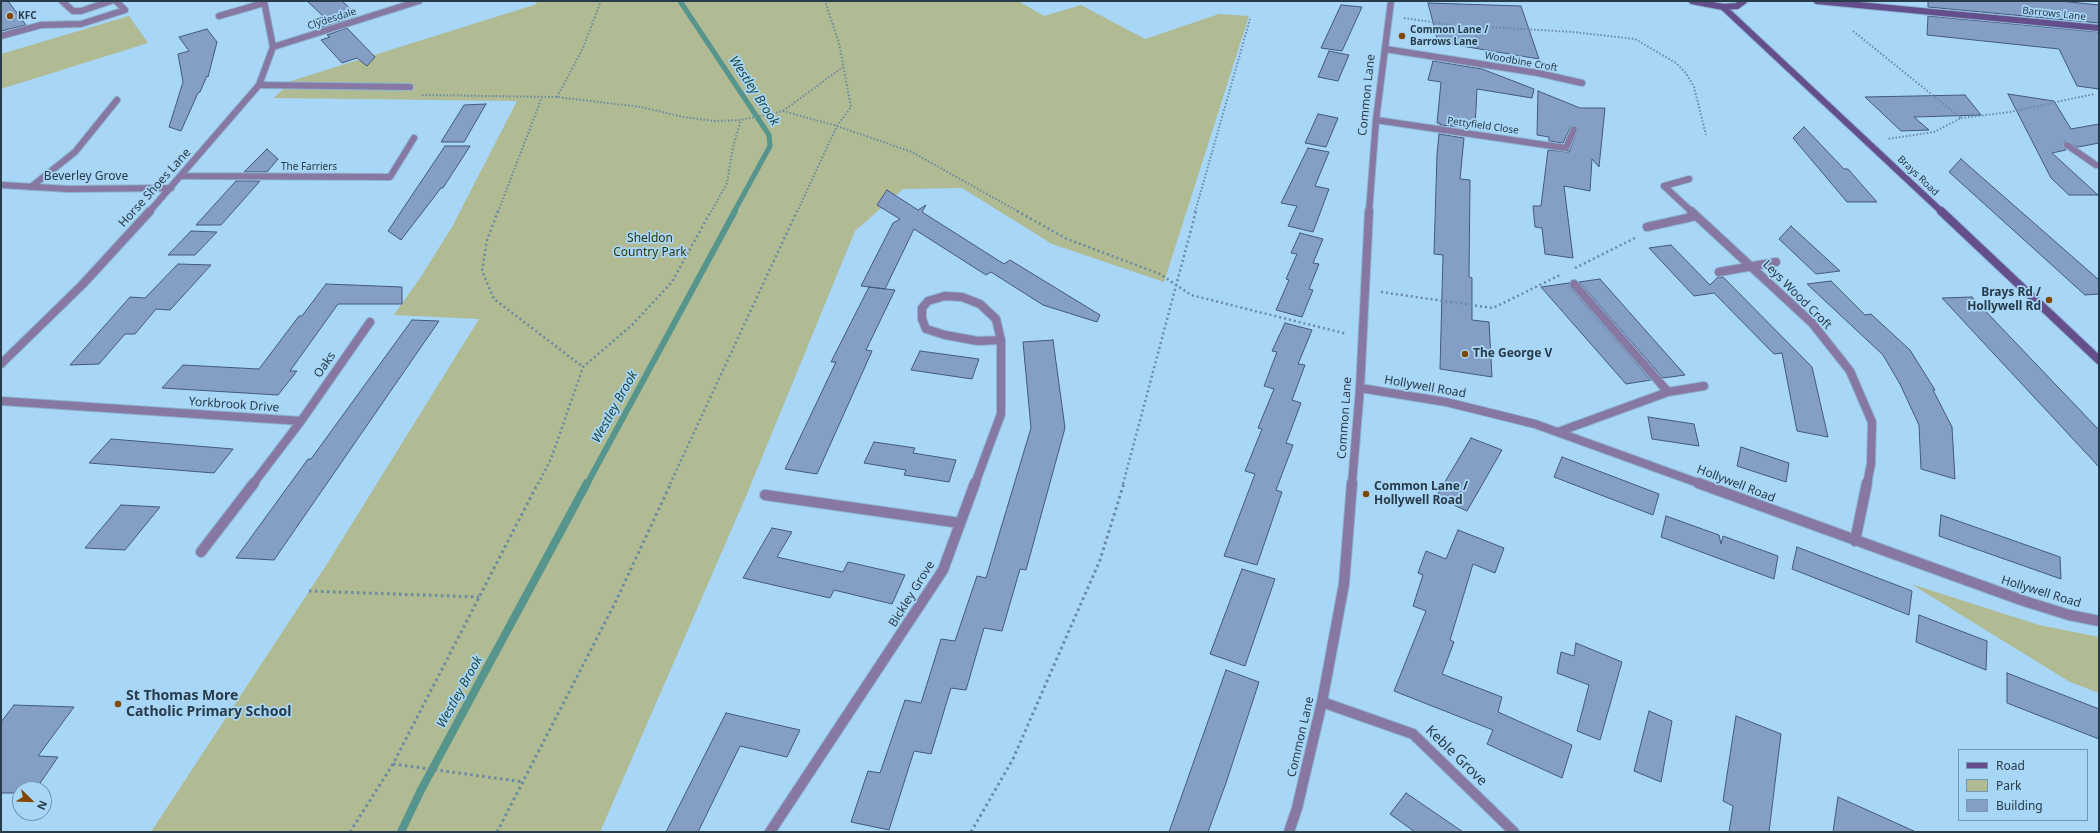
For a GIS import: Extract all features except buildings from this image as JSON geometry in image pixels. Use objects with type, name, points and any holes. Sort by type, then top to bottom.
[{"type":"street","points":[[62,1],[73,10],[81,11],[111,1]]},
{"type":"street","points":[[1,36],[41,25],[81,24],[125,10],[116,1]]},
{"type":"street","name":"Clydesdale","points":[[273,47],[419,1]]},
{"type":"street","name":"Common Lane","points":[[1289,832],[1297,808],[1322,702],[1344,584],[1360,388],[1361,338],[1366,290],[1369,202],[1376,120],[1391,1]]},
{"type":"street","points":[[1692,1],[1723,8],[1737,6],[1744,1]]},
{"type":"street","name":"Barrows Lane","points":[[1817,1],[2099,28]]},
{"type":"street","points":[[219,16],[264,2],[273,47]]},
{"type":"street","name":"Brays Road","points":[[1723,8],[1868,142],[1980,250],[2099,360]]},
{"type":"street","name":"Horse Shoes Lane","points":[[1,364],[83,284],[182,176],[259,85],[273,47]]},
{"type":"street","name":"Woodbine Croft","points":[[1385,49],[1538,73],[1582,83]]},
{"type":"street","points":[[259,85],[410,87]]},
{"type":"street","points":[[32,187],[75,152],[117,100]]},
{"type":"street","name":"Pettyfield Close","points":[[1376,120],[1566,148],[1574,129]]},
{"type":"street","name":"The Farriers","points":[[182,176],[390,177],[414,138]]},
{"type":"street","points":[[2067,145],[2098,165]]},
{"type":"street","name":"Leys Wood Croft","points":[[1689,180],[1664,186],[1812,323],[1850,371],[1872,422],[1871,464],[1854,541]]},
{"type":"street","name":"Beverley Grove","points":[[1,185],[69,190],[171,188]]},
{"type":"street","points":[[1647,227],[1696,216]]},
{"type":"street","name":"Leys Wood Croft","points":[[1719,272],[1776,262]]},
{"type":"street","points":[[1574,284],[1668,392]]},
{"type":"street","name":"Bickley Grove","points":[[770,832],[943,570],[1001,414],[1001,340],[996,319],[980,304],[962,297],[945,296],[928,301],[922,308],[922,319],[926,329],[944,335],[978,341],[1001,340]]},
{"type":"street","name":"Oaks","points":[[301,421],[370,322]]},
{"type":"street","points":[[1558,432],[1668,392],[1704,386]]},
{"type":"street","name":"Hollywell Road","points":[[1360,388],[1446,402],[1535,424],[1854,541],[2024,601],[2069,615],[2099,621]]},
{"type":"street","name":"Yorkbrook Drive","points":[[1,401],[301,421]]},
{"type":"street","points":[[201,552],[301,421]]},
{"type":"street","points":[[765,495],[960,524]]},
{"type":"street","name":"Keble Grove","points":[[1322,702],[1413,734],[1514,832]]},
{"type":"path","points":[[557,96],[583,48],[601,1]]},
{"type":"path","points":[[497,832],[615,604],[837,126],[851,107],[839,43],[825,1]]},
{"type":"path","points":[[1389,16],[1453,25]]},
{"type":"path","points":[[971,832],[1013,759],[1100,560],[1125,479],[1175,284],[1250,19]]},
{"type":"path","points":[[1481,64],[1475,32],[1480,28],[1572,32],[1635,39],[1646,44],[1676,63],[1686,73],[1694,87],[1706,135]]},
{"type":"path","points":[[1853,32],[1961,118]]},
{"type":"path","points":[[410,87],[419,94],[542,97],[557,96],[641,107],[682,117],[714,120],[741,120],[783,111],[843,67]]},
{"type":"path","points":[[1868,142],[1934,132],[1961,118],[2010,112],[2094,94]]},
{"type":"path","points":[[542,97],[487,240],[482,271],[494,299],[583,367]]},
{"type":"path","points":[[783,111],[837,126],[912,152],[1067,239],[1160,274],[1191,294],[1361,338]]},
{"type":"path","points":[[350,832],[393,764],[551,459],[583,367],[632,325],[672,282],[727,183],[733,147],[741,120]]},
{"type":"path","points":[[1568,271],[1637,237],[1647,227]]},
{"type":"path","points":[[1366,290],[1493,308],[1561,274]]},
{"type":"path","points":[[309,591],[479,597]]},
{"type":"path","points":[[393,764],[446,770],[524,782]]},
{"type":"green space","name":"Sheldon Country Park","points":[[535,1],[1018,1],[1044,16],[1081,5],[1145,39],[1219,14],[1249,16],[1164,282],[1052,244],[962,188],[903,189],[855,231],[744,501],[600,832],[151,832],[327,564],[479,319],[394,315],[422,275],[452,227],[517,101],[273,98],[286,87],[288,82],[537,4]]},
{"type":"green space","points":[[129,16],[148,43],[1,89],[1,54]]},
{"type":"green space","points":[[1911,584],[2039,625],[2099,637],[2099,693],[2070,682]]},
{"type":"waterway","name":"Westley Brook","points":[[680,1],[769,135],[770,146],[734,212]]},
{"type":"waterway","name":"Westley Brook","points":[[587,484],[735,211]]},
{"type":"waterway","name":"Westley Brook","points":[[401,832],[421,790],[587,483]]},
{"type":"place","name":"KFC","points":[[10,16]]},
{"type":"place","name":"Common Lane / Barrows Lane","points":[[1402,36]]},
{"type":"place","name":"Brays Rd / Hollywell Rd","points":[[2049,300]]},
{"type":"place","name":"The George V","points":[[1465,354]]},
{"type":"place","name":"Common Lane / Hollywell Road","points":[[1366,494]]},
{"type":"place","name":"St Thomas More Catholic Primary School","points":[[118,704]]}]
